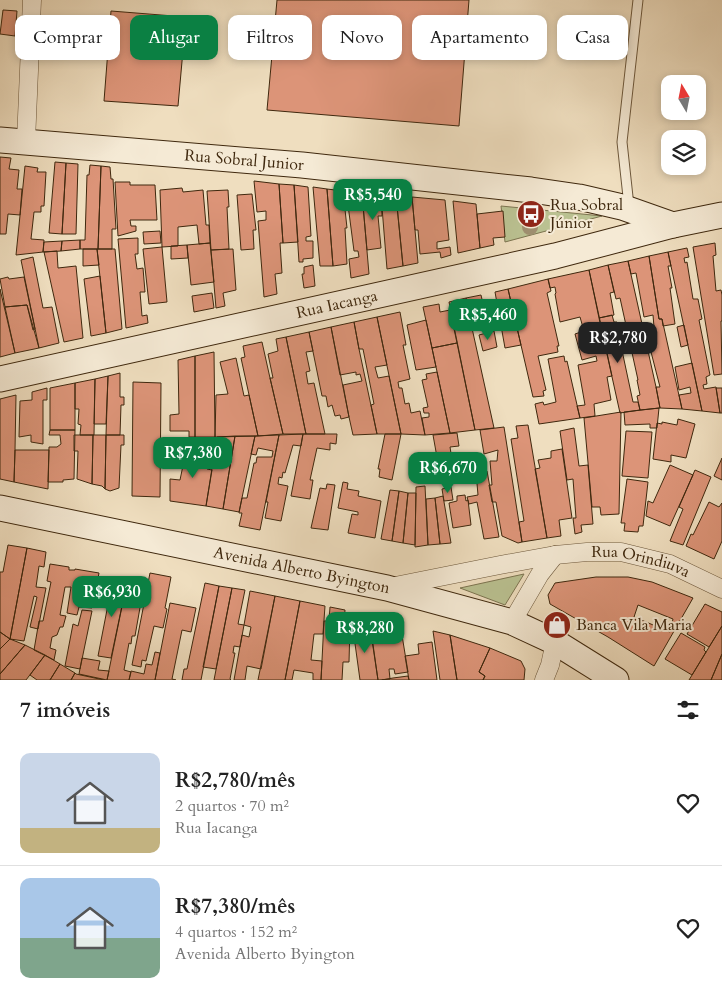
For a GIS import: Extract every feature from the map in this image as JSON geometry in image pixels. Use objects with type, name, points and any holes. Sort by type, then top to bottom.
[{"type":"street","points":[[26,141],[32,0]]},
{"type":"street","name":"Rua Sobral Junior","points":[[0,140],[302,165],[531,190],[579,197],[629,209],[673,225]]},
{"type":"street","points":[[673,225],[722,215]]},
{"type":"street","name":"Rua Iacanga","points":[[0,379],[555,256],[673,225]]},
{"type":"street","name":"Avenida Alberto Byington","points":[[0,508],[387,588],[512,622],[555,642],[616,680]]},
{"type":"street","name":"Rua Orindiuva","points":[[387,588],[556,555],[587,552],[621,552],[670,564],[722,589]]},
{"type":"street","points":[[512,622],[540,574],[556,555]]},
{"type":"street","points":[[544,680],[550,665],[555,642]]},
{"type":"lane","points":[[629,209],[622,142],[638,0]]},
{"type":"green space","points":[[501,206],[602,216],[505,242]]},
{"type":"green space","points":[[524,574],[505,605],[460,588]]},
{"type":"building","points":[[277,0],[469,0],[468,15],[412,15],[412,60],[464,60],[459,126],[267,110],[272,60],[312,60],[312,15],[276,15]]},
{"type":"building","points":[[3,10],[17,11],[17,15],[15,15],[15,36],[0,34]]},
{"type":"building","points":[[111,11],[161,15],[130,15],[130,60],[182,60],[178,106],[104,101],[107,60],[120,60],[120,15],[111,15]]},
{"type":"building","points":[[0,157],[11,158],[9,169],[19,170],[17,189],[22,189],[20,215],[8,214],[6,234],[0,234]]},
{"type":"building","points":[[55,162],[66,163],[62,234],[49,233]]},
{"type":"building","points":[[66,163],[78,164],[76,234],[62,234]]},
{"type":"building","points":[[90,165],[101,166],[98,249],[80,249],[80,240],[85,240],[87,175],[89,175]]},
{"type":"building","points":[[25,166],[38,168],[37,172],[46,172],[44,206],[41,206],[41,212],[34,212],[31,239],[44,240],[43,252],[16,255]]},
{"type":"building","points":[[101,166],[110,167],[111,179],[113,179],[116,229],[112,229],[112,249],[98,249]]},
{"type":"building","points":[[254,181],[279,184],[283,243],[280,243],[282,273],[275,274],[277,294],[264,297],[258,221],[266,220],[266,211],[257,212]]},
{"type":"building","points":[[115,182],[130,182],[130,185],[155,185],[157,220],[130,220],[131,226],[136,226],[136,231],[118,236]]},
{"type":"building","points":[[279,184],[294,185],[298,242],[283,243]]},
{"type":"building","points":[[294,185],[308,187],[311,236],[306,237],[306,241],[313,241],[313,258],[303,259],[303,262],[299,262]]},
{"type":"building","points":[[313,187],[327,189],[333,266],[320,266]]},
{"type":"building","points":[[182,188],[183,192],[203,190],[206,225],[209,225],[210,243],[199,244],[197,225],[178,227],[178,246],[162,247],[160,190]]},
{"type":"building","points":[[327,189],[343,191],[347,228],[345,228],[347,264],[333,266]]},
{"type":"building","points":[[228,190],[229,249],[211,250],[207,191]]},
{"type":"building","points":[[343,191],[362,193],[369,274],[351,278],[349,259],[359,257],[358,251],[354,251],[348,205],[344,205]]},
{"type":"building","points":[[366,193],[381,195],[382,216],[378,216],[381,248],[367,250],[363,206],[367,206]]},
{"type":"building","points":[[252,194],[256,230],[253,230],[254,249],[241,250],[237,195]]},
{"type":"building","points":[[381,195],[396,196],[403,266],[387,269]]},
{"type":"building","points":[[396,196],[412,197],[418,263],[403,266]]},
{"type":"building","points":[[412,197],[445,200],[449,240],[437,242],[437,249],[450,247],[451,255],[441,258],[440,252],[420,254],[418,230],[415,230]]},
{"type":"building","points":[[453,201],[476,204],[480,248],[458,253]]},
{"type":"building","points":[[503,211],[505,237],[493,238],[494,245],[480,248],[477,214]]},
{"type":"building","points":[[160,231],[161,243],[144,244],[143,232]]},
{"type":"building","points":[[138,238],[138,254],[135,254],[137,269],[143,268],[145,292],[140,292],[142,316],[147,315],[148,323],[126,328],[118,239]]},
{"type":"building","points":[[80,240],[80,249],[61,251],[62,241]]},
{"type":"building","points":[[62,241],[61,251],[43,252],[44,242]]},
{"type":"building","points":[[210,243],[214,282],[191,285],[187,245]]},
{"type":"building","points":[[715,243],[716,255],[713,256],[716,291],[721,290],[722,295],[722,374],[714,375],[693,247]]},
{"type":"building","points":[[187,245],[188,258],[171,259],[171,246]]},
{"type":"building","points":[[162,247],[167,302],[149,304],[143,249]]},
{"type":"building","points":[[687,248],[689,257],[684,258],[685,263],[687,262],[693,299],[698,299],[702,319],[699,320],[710,375],[706,377],[707,384],[703,385],[704,389],[716,387],[720,413],[702,411],[668,252]]},
{"type":"building","points":[[83,249],[97,249],[99,265],[83,266]]},
{"type":"building","points":[[97,249],[115,249],[122,329],[106,333]]},
{"type":"building","points":[[233,249],[236,290],[223,293],[225,306],[216,308],[211,250]]},
{"type":"building","points":[[57,251],[58,268],[76,266],[83,338],[64,342],[44,252]]},
{"type":"building","points":[[668,252],[671,266],[668,266],[675,324],[663,326],[662,319],[659,319],[649,256]]},
{"type":"building","points":[[649,256],[659,319],[662,319],[682,409],[660,408],[656,387],[660,387],[650,348],[647,349],[643,330],[654,327],[653,315],[644,317],[636,273],[631,274],[628,261]]},
{"type":"building","points":[[33,257],[43,308],[52,307],[59,343],[39,348],[21,260]]},
{"type":"building","points":[[628,261],[660,408],[640,410],[637,396],[640,395],[638,380],[620,298],[616,299],[608,265]]},
{"type":"building","points":[[313,265],[315,286],[304,288],[302,274],[304,274],[304,267]]},
{"type":"building","points":[[608,265],[614,292],[610,293],[614,315],[599,318],[589,270]]},
{"type":"building","points":[[589,270],[612,376],[607,377],[611,400],[594,404],[595,416],[580,418],[577,406],[585,405],[578,365],[597,361],[596,356],[582,360],[575,334],[584,331],[580,317],[560,322],[555,287],[550,288],[548,279]]},
{"type":"building","points":[[100,276],[106,333],[91,336],[84,279]]},
{"type":"building","points":[[8,277],[9,279],[24,277],[35,329],[33,330],[27,305],[5,307],[0,279]]},
{"type":"building","points":[[548,279],[551,291],[547,293],[559,346],[557,346],[558,352],[538,356],[546,390],[543,391],[544,396],[533,397],[508,289]]},
{"type":"building","points":[[0,289],[15,353],[0,357]]},
{"type":"building","points":[[508,289],[521,345],[505,348],[495,292]]},
{"type":"building","points":[[212,293],[214,308],[194,312],[192,296]]},
{"type":"building","points":[[481,295],[487,321],[478,326],[473,309],[468,310],[466,298]]},
{"type":"building","points":[[466,298],[494,428],[475,430],[449,302]]},
{"type":"building","points":[[439,304],[440,312],[450,310],[457,343],[432,348],[423,307]]},
{"type":"building","points":[[27,305],[39,348],[15,353],[5,307]]},
{"type":"building","points":[[400,312],[406,345],[403,345],[410,379],[398,382],[399,388],[402,388],[405,404],[409,403],[411,413],[420,411],[425,435],[401,434],[377,317]]},
{"type":"building","points":[[612,315],[614,322],[621,323],[625,339],[620,341],[633,402],[638,402],[640,410],[620,413],[599,318]]},
{"type":"building","points":[[377,317],[387,365],[375,367],[378,378],[389,376],[401,434],[377,434],[371,405],[374,404],[363,349],[359,349],[354,322]]},
{"type":"building","points":[[426,320],[436,367],[416,370],[407,325]]},
{"type":"building","points":[[354,322],[377,434],[353,435],[343,385],[362,381],[360,374],[356,375],[356,372],[340,375],[331,327]]},
{"type":"building","points":[[684,325],[688,345],[681,347],[677,327]]},
{"type":"building","points":[[331,327],[349,417],[341,419],[340,415],[335,416],[332,405],[328,407],[326,396],[322,396],[309,332]]},
{"type":"building","points":[[494,331],[497,347],[483,351],[479,335]]},
{"type":"building","points":[[309,332],[313,351],[306,352],[310,371],[306,372],[308,384],[314,383],[325,434],[306,434],[286,337]]},
{"type":"building","points":[[286,337],[306,434],[283,434],[270,378],[273,378],[268,354],[278,351],[276,339]]},
{"type":"building","points":[[262,342],[283,434],[258,436],[241,358],[245,357],[243,346]]},
{"type":"building","points":[[457,343],[475,430],[450,433],[432,348]]},
{"type":"building","points":[[214,352],[215,437],[195,437],[195,356]]},
{"type":"building","points":[[195,356],[195,437],[189,437],[189,431],[170,431],[170,415],[179,414],[178,360]]},
{"type":"building","points":[[564,356],[565,362],[567,361],[580,418],[539,424],[535,404],[543,402],[544,405],[556,402],[548,359]]},
{"type":"building","points":[[236,358],[244,396],[249,395],[258,436],[215,437],[216,395],[228,394],[220,362]]},
{"type":"building","points":[[692,363],[702,411],[682,409],[679,395],[691,393],[690,387],[679,390],[675,367]]},
{"type":"building","points":[[437,372],[450,433],[425,435],[422,418],[429,417],[429,413],[424,413],[423,408],[428,407],[422,380],[427,379],[426,374]]},
{"type":"building","points":[[120,373],[120,397],[124,397],[124,405],[121,405],[120,435],[106,435],[108,376]]},
{"type":"building","points":[[108,376],[106,424],[94,424],[95,379]]},
{"type":"building","points":[[95,379],[94,435],[80,435],[81,425],[78,424],[79,409],[75,409],[75,383]]},
{"type":"building","points":[[133,382],[161,383],[160,497],[132,496]]},
{"type":"building","points":[[75,383],[75,430],[50,430],[50,388]]},
{"type":"building","points":[[47,388],[47,400],[43,400],[43,444],[31,442],[31,435],[19,437],[20,401],[32,400],[32,392]]},
{"type":"building","points":[[716,388],[722,388],[722,413],[720,413]]},
{"type":"building","points":[[16,395],[14,482],[0,479],[0,399]]},
{"type":"building","points":[[659,408],[657,428],[650,428],[650,424],[625,425],[624,412]]},
{"type":"building","points":[[621,412],[619,514],[601,515],[600,507],[592,507],[584,418]]},
{"type":"building","points":[[678,419],[695,424],[686,458],[671,455],[671,462],[653,459],[657,423],[677,425]]},
{"type":"building","points":[[528,425],[547,538],[522,542],[519,522],[524,521],[511,439],[518,438],[516,426]]},
{"type":"building","points":[[504,427],[522,542],[518,543],[502,536],[496,502],[492,502],[489,485],[492,485],[490,461],[497,461],[498,450],[484,454],[480,430]]},
{"type":"building","points":[[574,428],[579,466],[588,465],[593,524],[581,525],[582,532],[575,534],[573,518],[576,518],[573,479],[567,480],[560,431]]},
{"type":"building","points":[[50,430],[75,430],[74,479],[63,480],[63,482],[48,482],[49,447],[57,447],[61,444],[60,435],[49,435]]},
{"type":"building","points":[[626,431],[652,432],[648,478],[622,476]]},
{"type":"building","points":[[457,433],[459,446],[450,447],[453,466],[447,466],[448,473],[440,474],[433,435]]},
{"type":"building","points":[[303,434],[337,434],[336,444],[330,443],[330,450],[317,448],[310,480],[313,480],[310,499],[291,496]]},
{"type":"building","points":[[303,434],[301,446],[293,445],[285,473],[283,472],[282,478],[279,477],[278,484],[288,486],[281,521],[265,518],[268,502],[266,502],[279,435]]},
{"type":"building","points":[[385,434],[401,434],[392,480],[379,477],[380,469],[378,469]]},
{"type":"building","points":[[74,435],[93,435],[92,484],[77,479],[78,451],[74,451]]},
{"type":"building","points":[[93,435],[106,435],[105,489],[102,486],[92,484]]},
{"type":"building","points":[[106,435],[124,435],[124,445],[121,445],[119,488],[110,491],[105,489]]},
{"type":"building","points":[[279,435],[260,530],[239,526],[242,513],[239,513],[242,498],[247,498],[254,463],[256,463],[257,457],[272,457],[273,451],[258,448],[256,455],[251,454],[255,436]]},
{"type":"building","points":[[235,436],[255,436],[239,512],[223,509]]},
{"type":"building","points":[[235,436],[223,509],[206,506],[217,437]]},
{"type":"building","points":[[187,446],[208,450],[207,469],[212,470],[206,506],[170,501],[170,479],[180,480]]},
{"type":"building","points":[[562,449],[572,518],[559,520],[561,536],[547,538],[535,469],[540,468],[538,460],[551,458],[551,451]]},
{"type":"building","points":[[15,450],[49,450],[48,489],[14,482]]},
{"type":"building","points":[[722,458],[722,480],[714,476]]},
{"type":"building","points":[[670,465],[693,475],[670,526],[646,516],[648,501],[653,503]]},
{"type":"building","points":[[695,470],[711,477],[683,545],[670,541],[683,509],[679,507]]},
{"type":"building","points":[[487,471],[499,537],[484,539],[477,502],[469,504],[467,497],[478,495],[476,472]]},
{"type":"building","points":[[627,479],[648,482],[643,526],[639,526],[638,532],[624,531],[625,523],[621,523]]},
{"type":"building","points":[[343,482],[348,483],[347,489],[359,491],[358,496],[381,501],[375,538],[348,533],[352,514],[358,515],[358,512],[338,508]]},
{"type":"building","points":[[327,484],[335,485],[328,530],[311,528],[320,488],[326,489]]},
{"type":"building","points":[[425,486],[428,545],[415,547],[416,487]]},
{"type":"building","points":[[451,487],[453,500],[444,501],[442,489]]},
{"type":"building","points":[[390,490],[399,491],[392,541],[381,539]]},
{"type":"building","points":[[399,491],[408,493],[403,543],[392,541]]},
{"type":"building","points":[[408,493],[416,493],[415,545],[403,543]]},
{"type":"building","points":[[465,495],[466,501],[468,500],[471,525],[453,528],[449,503],[457,501],[457,496]]},
{"type":"building","points":[[443,496],[451,543],[440,544],[435,498]]},
{"type":"building","points":[[435,498],[440,544],[428,545],[426,499]]},
{"type":"building","points":[[709,502],[719,507],[722,503],[722,541],[714,559],[686,546]]},
{"type":"building","points":[[8,545],[27,548],[10,639],[0,632],[0,572],[3,572]]},
{"type":"building","points":[[27,548],[46,552],[44,567],[39,566],[36,587],[46,588],[38,629],[30,627],[37,597],[34,596],[24,641],[10,639]]},
{"type":"building","points":[[50,564],[69,567],[69,570],[75,569],[99,573],[92,608],[79,607],[77,615],[67,613],[71,587],[65,587],[60,615],[66,616],[63,627],[60,627],[57,635],[52,637],[50,648],[56,650],[54,660],[34,650],[39,621],[43,621],[51,582],[47,581]]},
{"type":"building","points":[[150,573],[171,577],[163,628],[154,626],[146,661],[142,660],[141,667],[132,665]]},
{"type":"building","points":[[596,577],[628,577],[652,582],[693,598],[654,666],[550,604],[548,595],[555,583]],"holes":[[[638,605],[673,619],[670,632],[634,617]]]},
{"type":"building","points":[[113,579],[127,582],[111,658],[98,656]]},
{"type":"building","points":[[127,582],[144,585],[135,636],[132,636],[131,644],[129,643],[124,670],[131,672],[129,680],[107,680]]},
{"type":"building","points":[[205,583],[219,586],[201,680],[182,680],[184,669],[187,669]]},
{"type":"building","points":[[219,586],[232,588],[216,669],[203,667]]},
{"type":"building","points":[[232,588],[245,590],[238,624],[244,625],[240,647],[234,646],[233,653],[235,653],[231,680],[214,680]]},
{"type":"building","points":[[250,591],[275,596],[261,669],[247,666],[245,680],[234,680],[242,635],[249,637],[251,627],[244,625]]},
{"type":"building","points":[[275,596],[300,601],[285,680],[258,680]]},
{"type":"building","points":[[300,601],[325,606],[323,634],[314,634],[311,660],[322,661],[321,680],[313,680],[313,673],[294,670],[292,680],[285,680]]},
{"type":"building","points":[[170,603],[196,608],[191,632],[182,630],[172,679],[176,680],[155,680]]},
{"type":"building","points":[[705,604],[722,612],[722,626],[709,647],[687,634]]},
{"type":"building","points":[[330,607],[345,610],[344,624],[350,625],[349,662],[343,662],[342,680],[321,680],[324,621],[329,621]]},
{"type":"building","points":[[82,610],[92,611],[80,669],[65,666],[73,624],[78,626]]},
{"type":"building","points":[[369,616],[400,623],[408,672],[395,674],[394,669],[389,669],[390,679],[378,680]]},
{"type":"building","points":[[722,626],[722,654],[711,680],[689,680]]},
{"type":"building","points":[[370,627],[378,680],[360,680],[353,629]]},
{"type":"building","points":[[433,631],[450,635],[457,680],[440,680]]},
{"type":"building","points":[[0,632],[10,639],[0,649]]},
{"type":"building","points":[[681,633],[705,647],[704,650],[706,652],[692,675],[665,659]]},
{"type":"building","points":[[450,635],[490,648],[479,672],[485,676],[483,680],[457,680]]},
{"type":"building","points":[[10,639],[25,645],[0,674],[0,649]]},
{"type":"building","points":[[432,642],[437,680],[409,680],[405,656],[419,654],[418,644]]},
{"type":"building","points":[[25,645],[45,655],[26,680],[0,680],[0,674]]},
{"type":"building","points":[[490,648],[521,661],[525,669],[524,680],[483,680],[485,676],[479,672]]},
{"type":"building","points":[[155,652],[160,653],[155,680],[129,680],[131,671],[144,674],[146,664],[152,665]]},
{"type":"building","points":[[722,654],[722,680],[711,680]]},
{"type":"building","points":[[45,655],[60,664],[50,680],[37,680],[30,675]]},
{"type":"building","points":[[82,658],[100,661],[98,670],[109,671],[107,680],[79,674]]},
{"type":"building","points":[[60,664],[75,673],[71,680],[50,680]]},
{"type":"building","points":[[76,674],[104,680],[71,680]]},
{"type":"building","points":[[408,676],[409,680],[382,680],[393,678]]},
{"type":"place","name":"Rua Sobral Júnior","points":[[531,214]]},
{"type":"place","name":"Banca Vila Maria","points":[[557,625]]}]
